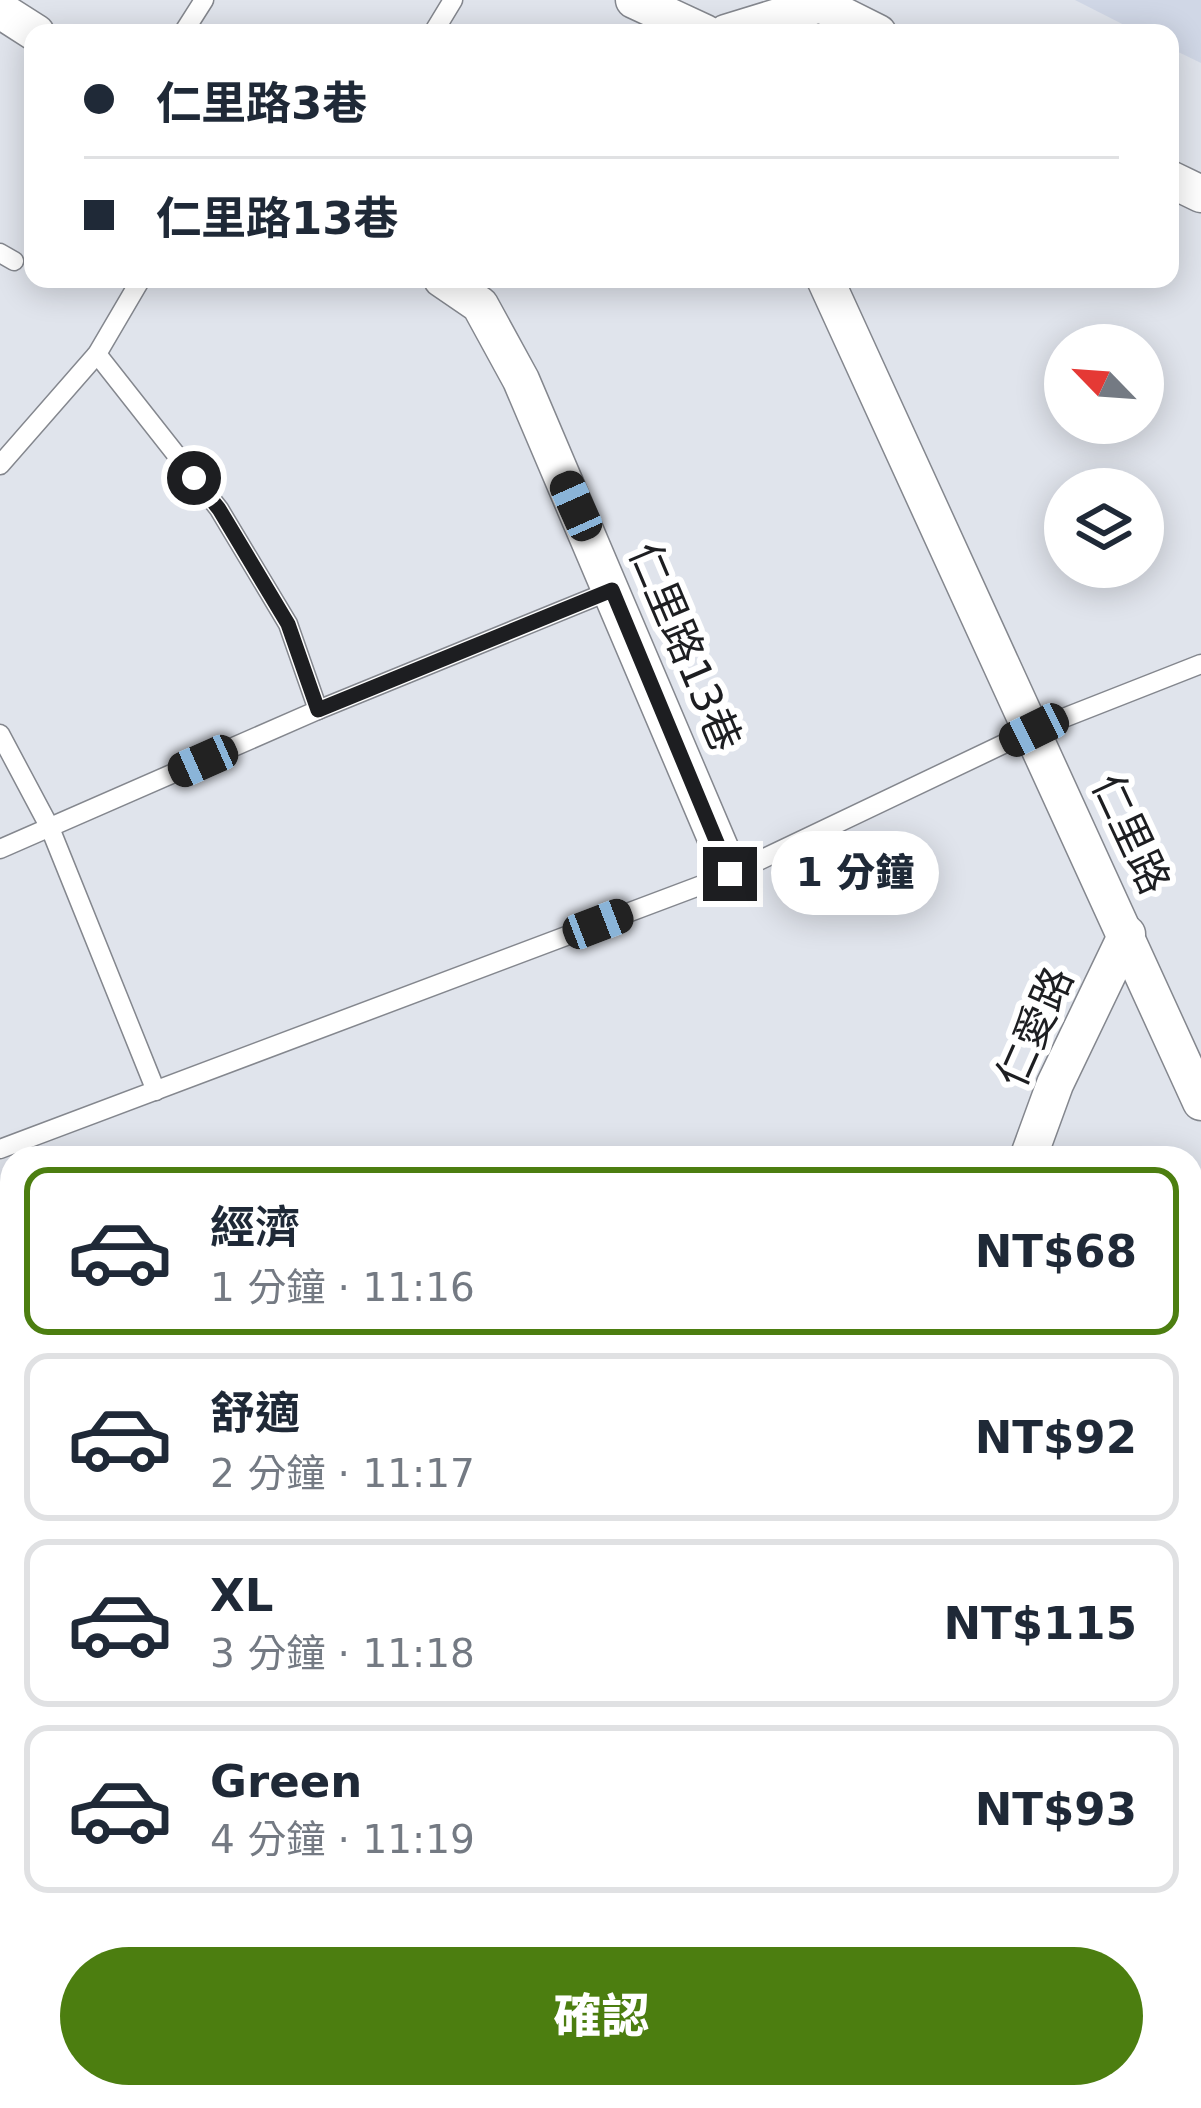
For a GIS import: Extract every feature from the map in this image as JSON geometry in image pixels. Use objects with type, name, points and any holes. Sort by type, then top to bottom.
[{"type":"street","points":[[634,0],[686,24]]},
{"type":"street","points":[[755,24],[820,4],[860,24]]},
{"type":"street","name":"仁里路13巷","points":[[455,288],[480,305],[521,380],[730,874]]},
{"type":"street","name":"仁里路","points":[[829,288],[1201,1102]]},
{"type":"street","name":"仁愛路","points":[[1032,1146],[1055,1084],[1127,934]]},
{"type":"lane","points":[[0,466],[97,354],[136,288]]},
{"type":"lane","points":[[97,354],[219,509],[288,624],[318,710]]},
{"type":"lane","points":[[0,849],[318,710],[612,590]]},
{"type":"lane","points":[[8,1146],[730,874],[1034,730],[1201,664]]},
{"type":"lane","points":[[0,734],[50,828],[156,1091]]},
{"type":"shaded area","points":[[1075,0],[1201,0],[1201,63],[1179,52],[1179,24],[1122,24]]},
{"type":"route","points":[[194,478],[219,509],[288,624],[318,710],[612,590],[730,874]]}]
